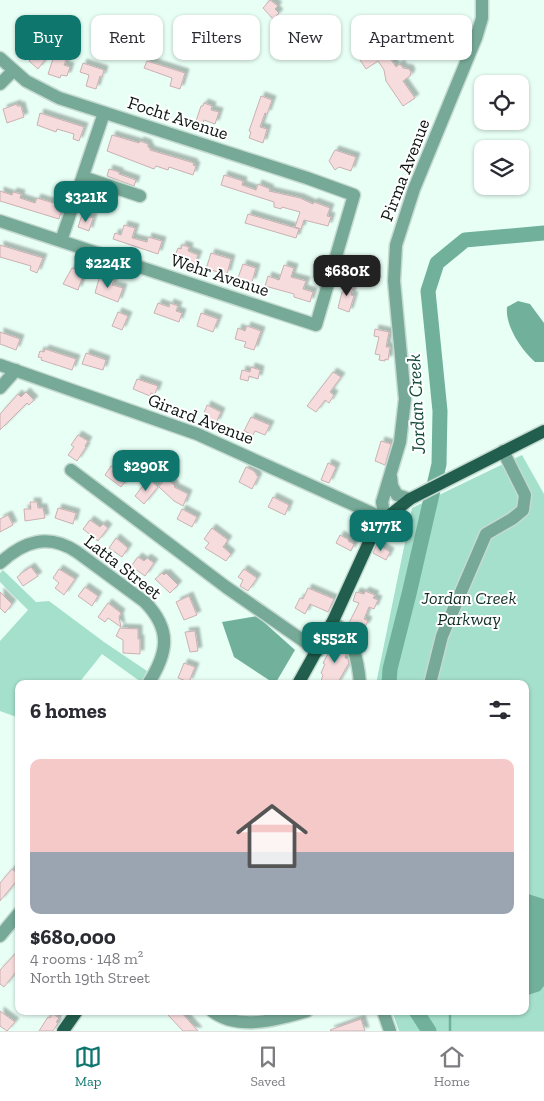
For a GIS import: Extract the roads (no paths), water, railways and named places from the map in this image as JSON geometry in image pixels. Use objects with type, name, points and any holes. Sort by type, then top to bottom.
[{"type":"main road","points":[[300,680],[334,620],[370,540],[385,520],[410,499],[544,431]]},
{"type":"main road","points":[[63,1031],[74,1015]]},
{"type":"street","name":"Pirma Avenue","points":[[385,520],[382,502],[400,442],[405,399],[394,281],[396,245],[414,189],[476,38],[482,18],[482,0]]},
{"type":"street","name":"Focht Avenue","points":[[0,58],[13,71],[43,92],[104,114],[354,195],[316,325]]},
{"type":"street","points":[[0,84],[13,71]]},
{"type":"street","points":[[61,241],[104,114]]},
{"type":"street","points":[[83,177],[140,196]]},
{"type":"street","name":"Wehr Avenue","points":[[0,221],[316,325]]},
{"type":"street","name":"Girard Avenue","points":[[0,365],[197,434],[281,470],[385,520]]},
{"type":"street","points":[[0,388],[16,370]]},
{"type":"street","points":[[431,680],[442,636],[486,534],[512,519],[523,510],[525,495],[503,451]]},
{"type":"street","points":[[71,470],[226,587],[318,651]]},
{"type":"street","points":[[391,477],[392,486],[398,495],[410,499]]},
{"type":"street","name":"Latta Street","points":[[0,562],[17,549],[29,543],[56,542],[76,552],[145,602],[154,611],[159,621],[164,640],[162,660],[150,680]]},
{"type":"street","points":[[334,620],[346,634],[352,645],[359,665],[360,680]]},
{"type":"street","points":[[0,936],[15,918]]},
{"type":"street","points":[[217,1015],[223,1020],[241,1026],[272,1027],[298,1015]]},
{"type":"street","points":[[384,1015],[390,1031]]},
{"type":"waterway","name":"Jordan Creek","points":[[389,680],[390,669],[439,464],[440,411],[428,291],[437,263],[465,240],[544,233]]},
{"type":"waterway","name":"Jordan Creek","points":[[419,1015],[429,1031]]},
{"type":"waterway","points":[[450,1015],[450,1031]]},
{"type":"park label","name":"Jordan Creek Parkway","points":[[469,608]]}]
